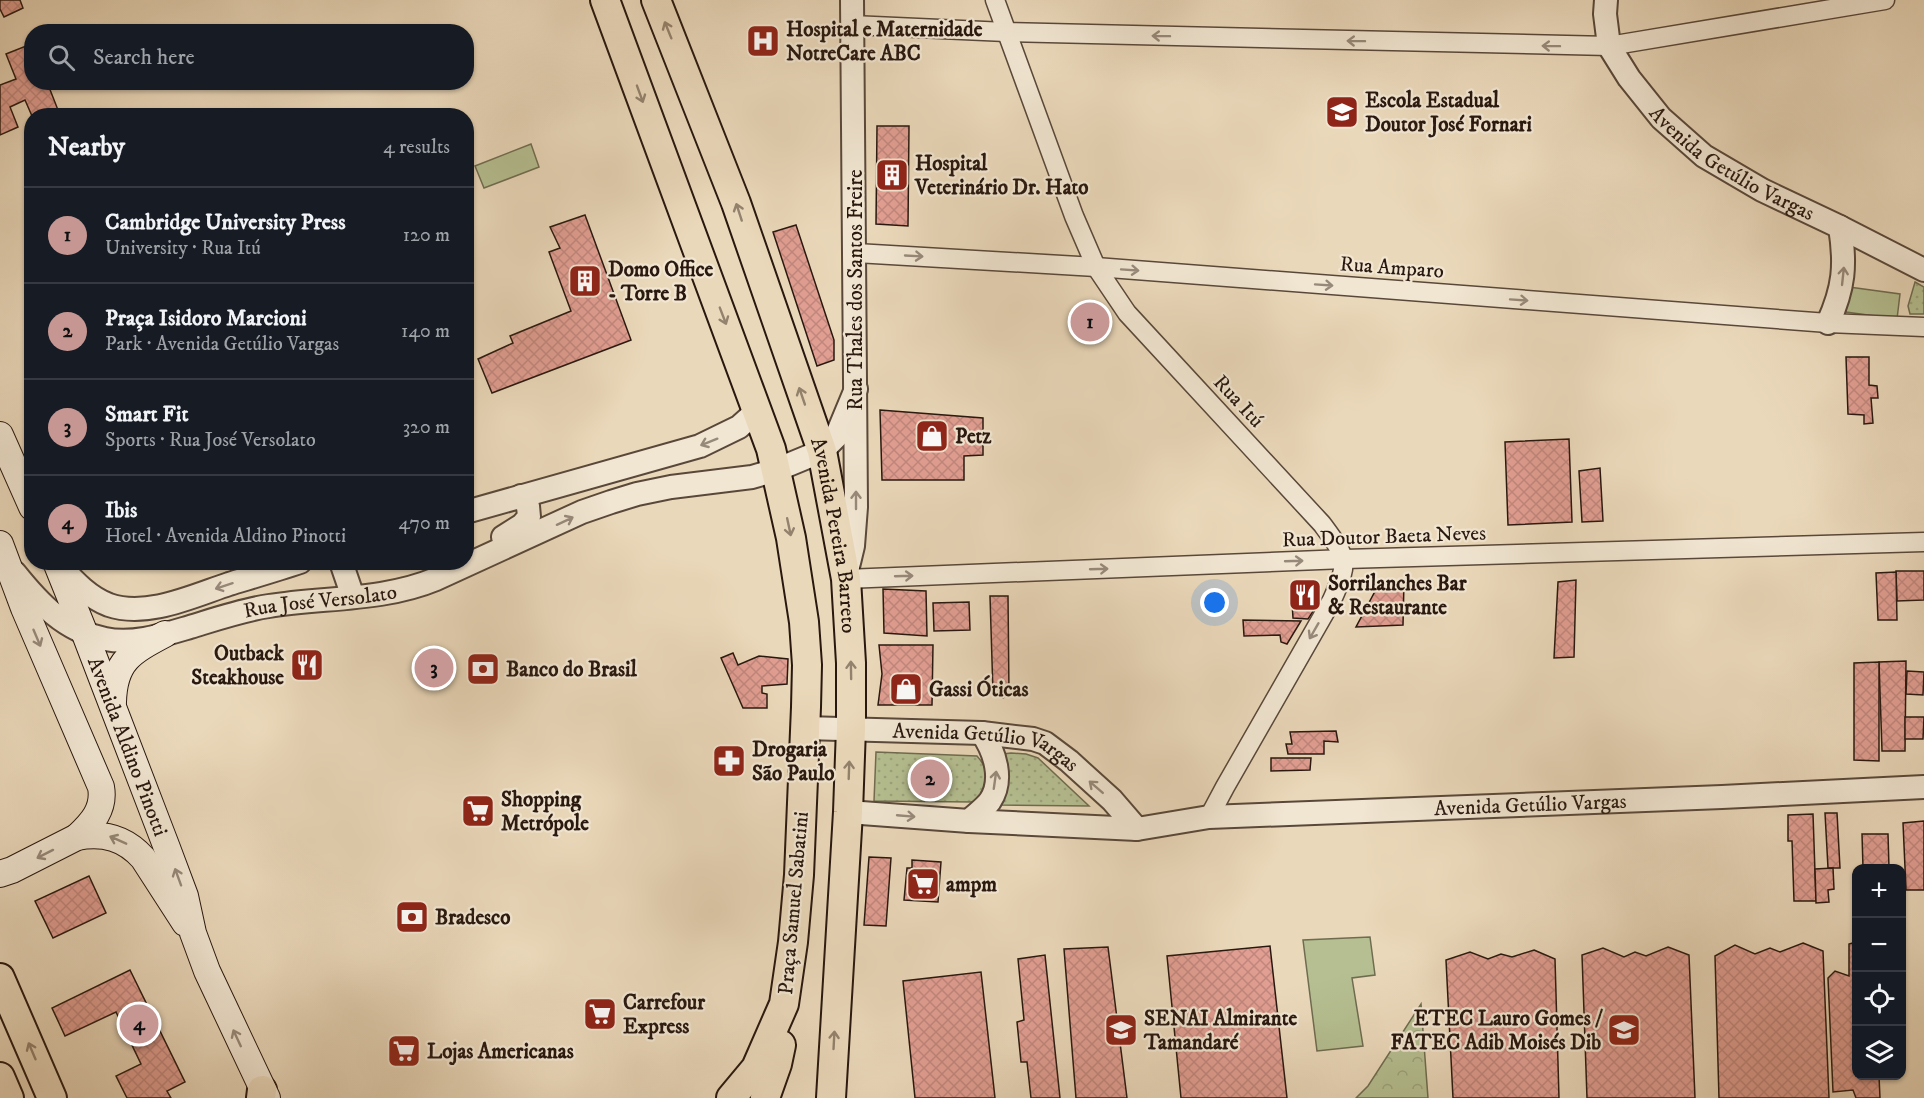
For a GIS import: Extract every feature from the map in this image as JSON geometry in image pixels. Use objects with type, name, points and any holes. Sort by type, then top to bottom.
[{"type":"main road","name":"Avenida Pereira Barreto","points":[[605,0],[771,449],[791,538],[804,622],[807,664],[805,728]]},
{"type":"main road","name":"Avenida Pereira Barreto","points":[[656,0],[736,203],[822,451],[846,579],[851,663],[851,728],[831,1098]]},
{"type":"main road","points":[[0,435],[24,489]]},
{"type":"main road","name":"Avenida Aldino Pinotti","points":[[4,554],[24,608],[101,787],[102,801],[95,819],[77,837]]},
{"type":"main road","name":"Avenida Aldino Pinotti","points":[[60,570],[185,896],[193,933],[219,998],[263,1095]]},
{"type":"main road","points":[[113,705],[113,687],[119,668],[133,652],[165,634]]},
{"type":"main road","name":"Praça Samuel Sabatini","points":[[731,1098],[756,1068],[784,1004],[794,942],[805,728]]},
{"type":"main road","name":"Avenida Aldino Pinotti","points":[[77,837],[89,835],[113,837],[135,850],[193,933]]},
{"type":"main road","points":[[4,875],[77,837]]},
{"type":"main road","points":[[0,978],[52,1098]]},
{"type":"main road","points":[[765,1098],[777,1064],[783,1033],[784,1004]]},
{"type":"main road","points":[[0,1077],[9,1098]]},
{"type":"street","name":"Rua Thales dos Santos Freire","points":[[846,579],[853,546],[856,507],[856,253],[852,0]]},
{"type":"street","name":"Rua Itú","points":[[995,0],[1074,216],[1096,267],[1127,313],[1322,524],[1345,559]]},
{"type":"street","name":"Avenida Getúlio Vargas","points":[[1606,0],[1605,14],[1610,46],[1629,78],[1661,118],[1704,156],[1762,190],[1924,270]]},
{"type":"street","points":[[852,25],[1006,32],[1610,46],[1885,0]]},
{"type":"street","points":[[1828,323],[1835,309],[1843,281],[1844,252],[1840,227]]},
{"type":"street","name":"Rua Amparo","points":[[856,253],[1096,267],[1828,323],[1924,327]]},
{"type":"street","points":[[822,451],[836,437],[856,389]]},
{"type":"street","points":[[474,511],[700,446],[739,427],[758,410]]},
{"type":"street","name":"Rua José Versolato","points":[[474,560],[610,502],[671,487],[752,477],[822,451]]},
{"type":"street","points":[[474,554],[527,520],[530,512],[521,496]]},
{"type":"street","name":"Rua Doutor Baeta Neves","points":[[846,579],[1345,559],[1924,542]]},
{"type":"street","name":"Rua José Versolato","points":[[4,554],[43,606],[68,625],[85,634],[111,640],[139,640],[262,607],[412,588],[451,570]]},
{"type":"street","points":[[1209,817],[1332,600],[1345,559]]},
{"type":"street","name":"Rua José Versolato","points":[[65,570],[99,601],[117,607],[136,609],[172,602],[274,570]]},
{"type":"street","points":[[347,570],[353,597]]},
{"type":"street","name":"Avenida Getúlio Vargas","points":[[805,728],[982,734],[1023,737],[1045,743],[1069,761],[1112,800],[1137,829]]},
{"type":"street","points":[[969,821],[990,801],[996,781],[996,760],[990,744],[982,734]]},
{"type":"street","name":"Avenida Getúlio Vargas","points":[[848,812],[969,821],[1137,829],[1209,817],[1722,798],[1924,787]]},
{"type":"green space","points":[[531,144],[539,167],[484,188],[475,166]]},
{"type":"green space","points":[[1915,282],[1924,287],[1924,314],[1910,314],[1908,306]]},
{"type":"green space","points":[[1849,287],[1900,294],[1897,319],[1846,312]]},
{"type":"green space","points":[[876,752],[977,756],[985,768],[985,786],[973,802],[874,801]]},
{"type":"green space","points":[[1011,753],[1038,758],[1089,806],[1001,805],[1007,780],[1003,754]]},
{"type":"green space","points":[[1370,937],[1375,975],[1352,978],[1363,1046],[1317,1051],[1303,940]]},
{"type":"green space","points":[[1421,1004],[1428,1098],[1356,1098],[1368,1086]]},
{"type":"building","points":[[0,0],[20,0],[23,8],[4,17],[0,9]]},
{"type":"building","points":[[24,47],[24,90],[50,90],[57,108],[28,108],[25,100],[10,107],[18,127],[0,135],[0,85],[16,79],[6,54]]},
{"type":"building","name":"Hospital Veterinário Dr. Hato","points":[[877,126],[909,126],[908,226],[876,224]]},
{"type":"building","name":"Domo Office - Torre B","points":[[585,215],[631,340],[492,393],[478,359],[513,343],[510,336],[571,311],[549,252],[560,248],[550,227]]},
{"type":"building","points":[[796,225],[834,340],[834,360],[817,366],[773,232]]},
{"type":"building","points":[[1846,357],[1869,357],[1869,385],[1877,386],[1878,398],[1871,398],[1873,423],[1864,424],[1864,415],[1848,414]]},
{"type":"building","name":"Petz","points":[[880,410],[983,418],[983,455],[964,456],[964,480],[882,480]]},
{"type":"building","points":[[1569,439],[1572,522],[1508,525],[1505,442]]},
{"type":"building","points":[[1600,468],[1603,521],[1582,522],[1579,471]]},
{"type":"building","points":[[1896,571],[1924,571],[1924,600],[1897,601]]},
{"type":"building","points":[[1896,572],[1897,620],[1878,620],[1876,573]]},
{"type":"building","points":[[1576,580],[1574,657],[1554,658],[1558,582]]},
{"type":"building","points":[[1404,581],[1403,625],[1356,627],[1380,582]]},
{"type":"building","name":"Sorrilanches Bar & Restaurante","points":[[1319,585],[1318,604],[1308,619],[1293,618],[1291,586]]},
{"type":"building","points":[[883,589],[926,591],[927,636],[884,633]]},
{"type":"building","points":[[990,596],[1008,596],[1009,694],[1003,698],[999,693],[996,696],[993,693]]},
{"type":"building","points":[[969,602],[970,630],[934,631],[933,603]]},
{"type":"building","points":[[1243,620],[1301,621],[1287,644],[1281,642],[1280,635],[1244,636]]},
{"type":"building","name":"Gassi Óticas","points":[[879,645],[933,645],[932,705],[878,705],[882,674]]},
{"type":"building","points":[[733,653],[738,665],[759,656],[788,659],[787,684],[762,686],[762,693],[767,694],[767,708],[743,708],[721,658]]},
{"type":"building","points":[[1906,661],[1905,751],[1882,751],[1879,662]]},
{"type":"building","points":[[1879,662],[1879,761],[1854,760],[1854,663]]},
{"type":"building","points":[[1907,671],[1924,672],[1923,695],[1906,694]]},
{"type":"building","points":[[1905,717],[1924,717],[1923,739],[1905,739]]},
{"type":"building","points":[[1336,731],[1338,742],[1324,741],[1324,754],[1288,754],[1286,744],[1292,744],[1290,732]]},
{"type":"building","points":[[1271,758],[1311,758],[1310,770],[1271,771]]},
{"type":"building","points":[[1825,813],[1837,813],[1840,868],[1828,868]]},
{"type":"building","points":[[1813,814],[1816,901],[1794,901],[1792,841],[1788,841],[1788,815]]},
{"type":"building","points":[[1924,821],[1924,890],[1906,890],[1903,823]]},
{"type":"building","points":[[1862,834],[1888,834],[1889,864],[1863,864]]},
{"type":"building","points":[[869,857],[891,858],[886,926],[864,925]]},
{"type":"building","name":"ampm","points":[[912,860],[941,862],[938,902],[904,900],[907,868],[912,868]]},
{"type":"building","points":[[1833,868],[1834,889],[1828,890],[1829,902],[1816,903],[1815,869]]},
{"type":"building","points":[[89,876],[106,913],[53,938],[35,901]]},
{"type":"building","points":[[1803,943],[1823,951],[1829,1098],[1719,1098],[1715,956],[1735,945],[1755,954],[1770,948],[1780,952]]},
{"type":"building","points":[[1852,943],[1852,1080],[1879,1080],[1880,1098],[1856,1098],[1853,1090],[1833,1092],[1828,978],[1835,971],[1849,976],[1849,944]]},
{"type":"building","points":[[1270,946],[1287,1098],[1181,1098],[1167,956]]},
{"type":"building","points":[[1108,947],[1127,1098],[1076,1098],[1064,949]]},
{"type":"building","points":[[1668,947],[1689,955],[1695,1098],[1587,1098],[1582,955],[1603,948],[1624,957],[1635,952],[1646,956]]},
{"type":"building","points":[[1534,950],[1555,959],[1559,1098],[1453,1098],[1446,960],[1470,952],[1488,959],[1501,954],[1512,957]]},
{"type":"building","points":[[1045,955],[1060,1098],[1031,1098],[1027,1062],[1021,1062],[1017,1022],[1024,1020],[1018,959]]},
{"type":"building","points":[[130,970],[185,1082],[167,1091],[171,1098],[127,1098],[116,1076],[141,1064],[116,1012],[65,1036],[52,1008]]},
{"type":"building","points":[[981,972],[995,1098],[915,1098],[903,981]]},
{"type":"place","name":"Hospital e Maternidade NotreCare ABC","points":[[763,41]]},
{"type":"place","name":"Escola Estadual Doutor José Fornari","points":[[1342,112]]},
{"type":"place","name":"Hospital Veterinário Dr. Hato","points":[[892,175]]},
{"type":"place","name":"Domo Office - Torre B","points":[[585,281]]},
{"type":"place","name":"Cambridge University Press","points":[[1090,322]]},
{"type":"place","name":"Petz","points":[[932,436]]},
{"type":"place","name":"Sorrilanches Bar & Restaurante","points":[[1305,595]]},
{"type":"place","name":"Outback Steakhouse","points":[[307,665]]},
{"type":"place","name":"Smart Fit","points":[[434,668]]},
{"type":"place","name":"Banco do Brasil","points":[[483,669]]},
{"type":"place","name":"Gassi Óticas","points":[[906,689]]},
{"type":"place","name":"Drogaria São Paulo","points":[[729,761]]},
{"type":"place","name":"Praça Isidoro Marcioni","points":[[930,779]]},
{"type":"place","name":"Shopping Metrópole","points":[[478,811]]},
{"type":"place","name":"ampm","points":[[923,884]]},
{"type":"place","name":"Bradesco","points":[[412,917]]},
{"type":"place","name":"Carrefour Express","points":[[600,1014]]},
{"type":"place","name":"Ibis","points":[[139,1024]]},
{"type":"place","name":"SENAI Almirante Tamandaré","points":[[1121,1030]]},
{"type":"place","name":"ETEC Lauro Gomes / FATEC Adib Moisés Dib","points":[[1624,1030]]},
{"type":"place","name":"Lojas Americanas","points":[[404,1051]]}]
